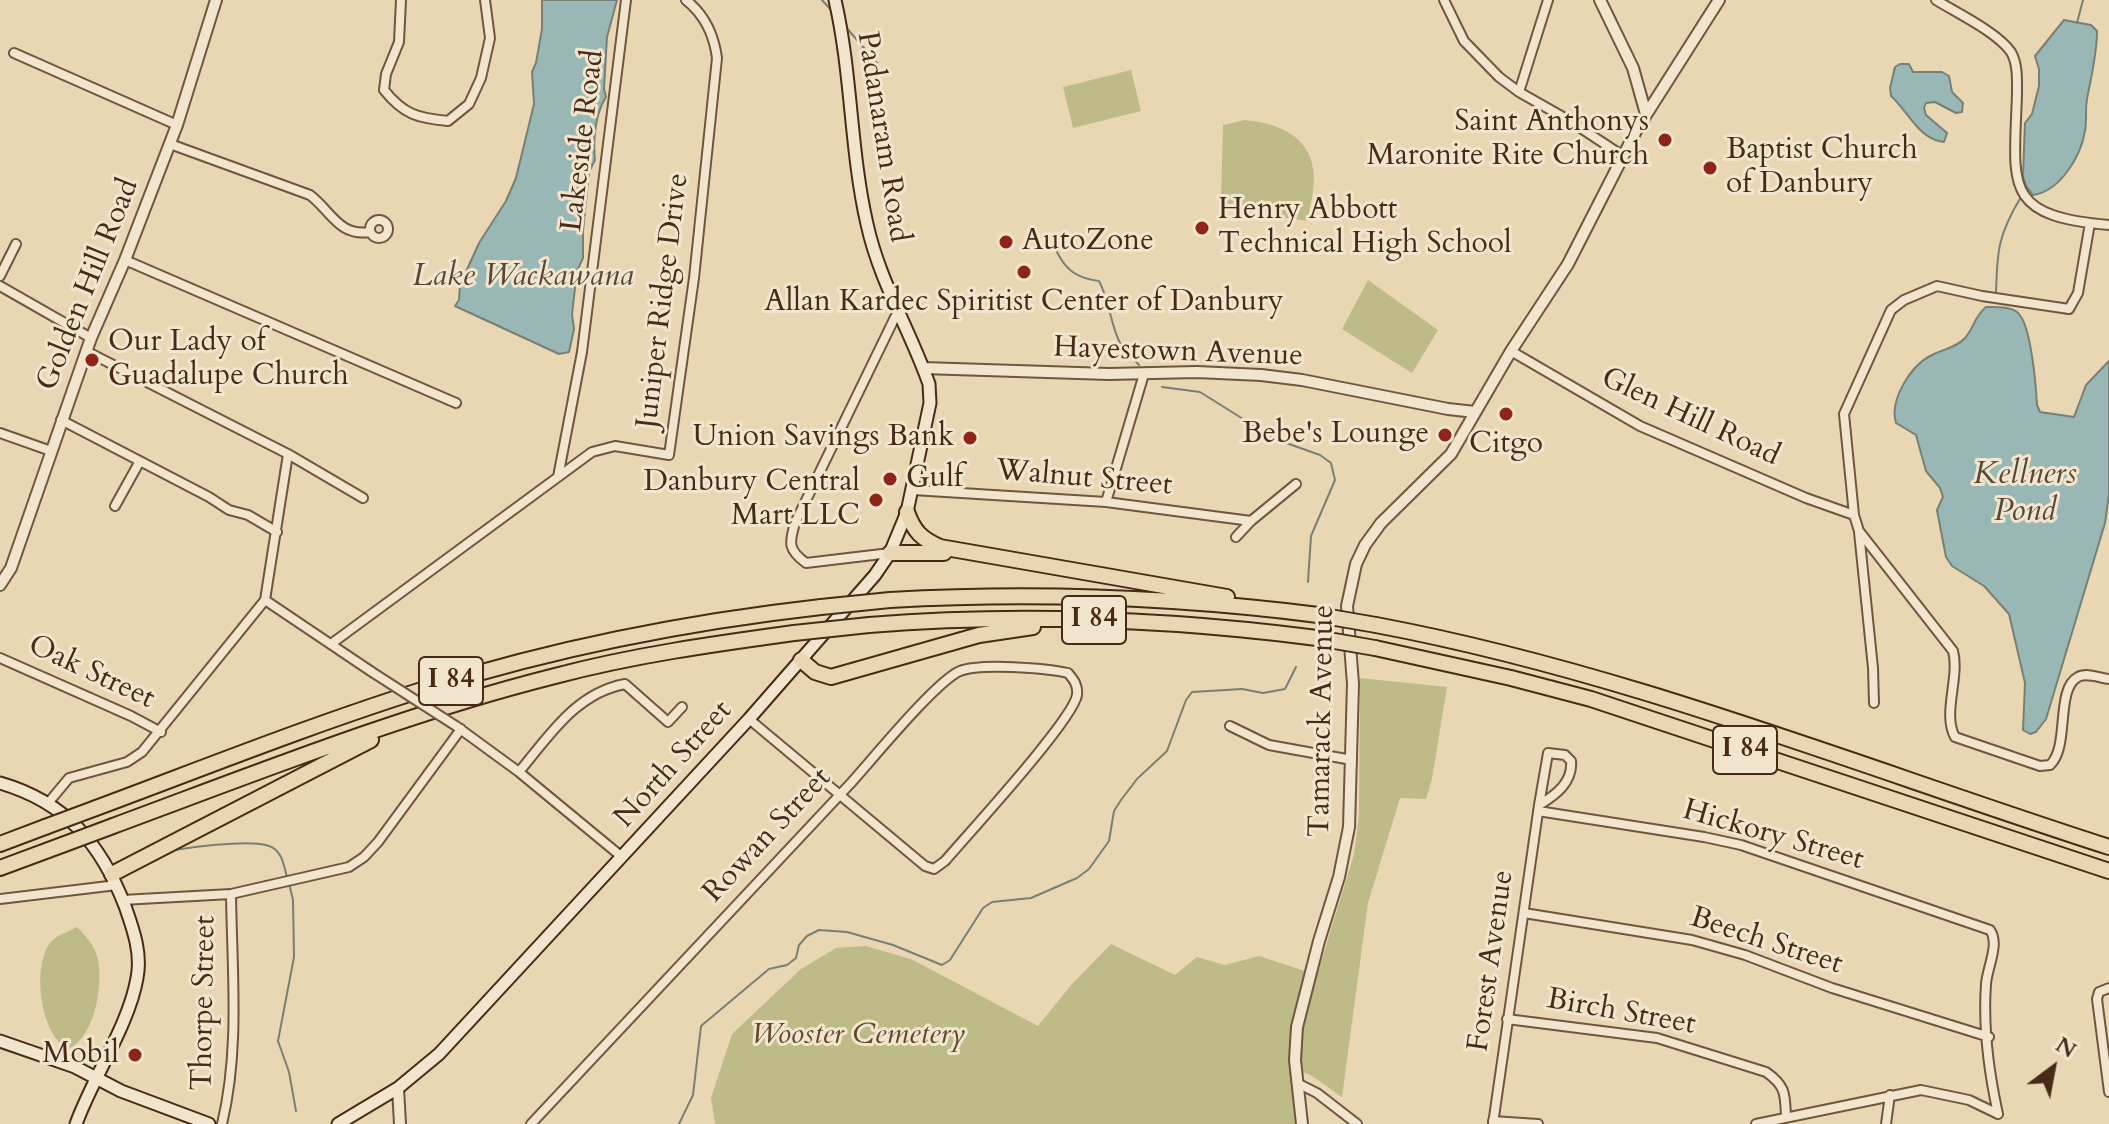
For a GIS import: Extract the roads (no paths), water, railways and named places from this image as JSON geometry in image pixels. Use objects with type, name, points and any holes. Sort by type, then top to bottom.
[{"type":"highway","points":[[907,512],[913,528],[922,539],[940,547],[1214,594],[1294,612]]},
{"type":"highway","points":[[890,553],[909,551],[973,555]]},
{"type":"highway","name":"I 84","points":[[0,844],[387,701],[500,667],[674,627],[821,607],[974,596],[1118,597],[1294,612],[1465,643],[1599,677],[2109,847]]},
{"type":"highway","name":"I 84","points":[[0,868],[395,723],[481,696],[639,657],[794,633],[869,625],[1038,618],[1198,626],[1317,638],[1511,678],[1604,703],[2109,871]]},
{"type":"highway","points":[[801,660],[815,672],[831,677],[1014,628],[1198,626]]},
{"type":"highway","points":[[114,879],[356,747],[481,696]]},
{"type":"highway","points":[[0,834],[45,827]]},
{"type":"main road","name":"Padanaram Road","points":[[836,4],[867,224],[877,260],[923,368]]},
{"type":"main road","name":"North Street","points":[[338,1124],[398,1088],[439,1054],[749,719],[865,587],[890,553],[913,490],[930,403],[929,384],[923,368]]},
{"type":"main road","points":[[0,783],[49,802],[95,847],[114,879],[137,946],[137,978],[131,1001],[76,1124]]},
{"type":"main road","points":[[0,1041],[75,1067],[148,1102],[209,1124]]},
{"type":"street","name":"Golden Hill Road","points":[[0,585],[11,568],[86,351],[170,144],[216,0]]},
{"type":"street","points":[[401,0],[399,42],[386,74],[384,90],[397,106],[419,118],[448,121],[469,104],[481,78],[490,38],[485,0]]},
{"type":"street","name":"Lakeside Road","points":[[558,477],[582,352],[626,0]]},
{"type":"street","name":"Juniper Ridge Drive","points":[[331,644],[592,452],[615,446],[669,455],[694,278],[717,58],[714,39],[696,8],[686,0]]},
{"type":"street","points":[[1444,0],[1464,41],[1485,64],[1519,92],[1623,156]]},
{"type":"street","points":[[1519,92],[1548,0]]},
{"type":"street","points":[[1600,0],[1633,68],[1646,114]]},
{"type":"street","name":"Tamarack Avenue","points":[[1302,1124],[1295,1051],[1297,1027],[1346,846],[1353,684],[1347,606],[1356,564],[1381,523],[1447,459],[1511,351],[1568,264],[1646,114],[1719,0]]},
{"type":"street","points":[[1936,0],[1999,40],[2014,60],[2017,79],[2016,175],[2024,196],[2031,205],[2050,214],[2109,225]]},
{"type":"street","points":[[14,53],[177,125]]},
{"type":"street","points":[[170,144],[310,195],[342,228],[352,232],[370,232]]},
{"type":"street","points":[[1874,703],[1859,531],[1854,515],[1844,414],[1891,310],[1904,300],[1937,286],[2069,309],[2078,293],[2090,223]]},
{"type":"street","points":[[0,276],[16,244]]},
{"type":"street","points":[[125,260],[456,403]]},
{"type":"street","points":[[0,286],[91,338]]},
{"type":"street","points":[[890,553],[806,563],[794,554],[790,540],[795,523],[898,310]]},
{"type":"street","points":[[86,351],[288,454],[363,498]]},
{"type":"street","name":"Glen Hill Road","points":[[1511,351],[1640,426],[1806,498],[1854,515]]},
{"type":"street","name":"Hayestown Avenue","points":[[923,368],[1144,374],[1197,372],[1289,378],[1475,412]]},
{"type":"street","points":[[1106,502],[1144,374]]},
{"type":"street","points":[[61,420],[229,510],[248,515],[277,532]]},
{"type":"street","points":[[0,433],[51,451]]},
{"type":"street","points":[[49,802],[69,778],[127,762],[142,752],[265,600],[288,454]]},
{"type":"street","points":[[115,506],[140,461]]},
{"type":"street","points":[[1236,537],[1296,484]]},
{"type":"street","name":"Walnut Street","points":[[913,490],[1106,502],[1251,521]]},
{"type":"street","points":[[1859,531],[1953,651],[1956,661],[1950,724],[1959,740],[2040,766],[2050,765],[2059,752],[2064,709],[2074,681],[2078,676],[2086,675],[2109,679]]},
{"type":"street","points":[[265,600],[459,728],[519,772],[622,857]]},
{"type":"street","name":"Oak Street","points":[[0,658],[161,732]]},
{"type":"street","name":"Rowan Street","points":[[531,1124],[931,696],[960,671],[981,668],[1051,669],[1068,673],[1076,682],[1077,696],[1061,725],[945,861],[934,869],[925,866],[840,795]]},
{"type":"street","points":[[519,772],[562,720],[588,697],[601,691],[625,684],[668,722],[682,707]]},
{"type":"street","points":[[749,719],[840,795]]},
{"type":"street","points":[[1230,726],[1269,745],[1352,760]]},
{"type":"street","name":"Thorpe Street","points":[[222,1124],[229,1096],[232,1062],[231,894],[349,867],[364,857],[459,728]]},
{"type":"street","name":"Forest Avenue","points":[[1493,1122],[1538,808],[1548,753],[1565,755],[1571,761],[1572,773],[1538,808]]},
{"type":"street","name":"Hickory Street","points":[[1538,808],[1741,845],[1990,930],[1994,935],[1994,944],[1985,997],[1989,1037]]},
{"type":"street","points":[[0,899],[114,879]]},
{"type":"street","points":[[122,900],[231,894]]},
{"type":"street","name":"Beech Street","points":[[1524,913],[1692,940],[1989,1037]]},
{"type":"street","points":[[2109,988],[2099,992],[2097,999],[2109,1092]]},
{"type":"street","name":"Birch Street","points":[[1507,1019],[1657,1038],[1766,1072],[1778,1080],[1784,1092],[1786,1117]]},
{"type":"street","points":[[1756,1124],[1921,1090],[1969,1100],[1998,1114],[1989,1037]]},
{"type":"street","points":[[1297,1083],[1317,1093],[1357,1124]]},
{"type":"street","points":[[398,1088],[400,1124]]},
{"type":"street","points":[[1886,1124],[1890,1095]]},
{"type":"street","points":[[1493,1122],[1538,1124]]},
{"type":"water","name":"Lake Wackawana","points":[[542,0],[617,0],[607,37],[606,97],[597,119],[595,160],[589,172],[583,258],[577,271],[572,314],[574,329],[569,352],[559,354],[455,306],[459,300],[460,285],[479,243],[506,201],[516,178],[534,104],[532,72],[542,29]]},
{"type":"water","points":[[2064,20],[2091,25],[2097,31],[2085,131],[2074,161],[2061,179],[2052,187],[2033,195],[2023,177],[2025,123],[2032,114],[2039,86],[2035,56]]},
{"type":"water","points":[[1909,64],[1913,72],[1942,72],[1949,76],[1952,92],[1963,103],[1962,112],[1956,113],[1935,102],[1926,103],[1924,108],[1926,115],[1947,133],[1944,142],[1921,131],[1891,96],[1895,67]]},
{"type":"water","name":"Kellners Pond","points":[[1986,307],[2010,309],[2022,318],[2029,341],[2040,412],[2074,417],[2086,385],[2109,361],[2109,494],[2105,523],[2046,719],[2036,732],[2030,734],[2023,730],[2025,683],[2009,614],[1984,586],[1952,566],[1946,557],[1937,510],[1943,497],[1940,488],[1926,471],[1916,435],[1896,423],[1895,414],[1899,394],[1910,375],[1924,360],[1961,341]]},
{"type":"waterway","points":[[822,0],[832,11]]},
{"type":"waterway","points":[[2077,23],[2083,0]]},
{"type":"waterway","points":[[844,25],[877,63]]},
{"type":"waterway","points":[[1996,294],[2000,244],[2021,197]]},
{"type":"waterway","points":[[1056,250],[1073,272],[1099,281],[1121,345],[1139,365]]},
{"type":"waterway","points":[[1162,387],[1200,392],[1275,439],[1320,455],[1331,463],[1335,480],[1311,536],[1308,582]]},
{"type":"waterway","points":[[679,1124],[693,1095],[701,1026],[769,969],[787,965],[796,958],[799,945],[807,936],[819,930],[847,932],[893,945],[942,965],[950,960],[983,908],[992,902],[1031,898],[1077,878],[1089,869],[1109,841],[1114,811],[1121,800],[1137,779],[1167,751],[1186,700],[1192,692],[1242,689],[1263,693],[1285,689],[1296,667]]},
{"type":"waterway","points":[[174,850],[236,843],[269,846],[280,855],[287,877]]},
{"type":"waterway","points":[[289,883],[293,900],[294,957],[278,1041],[289,1072],[296,1111]]},
{"type":"place","name":"Saint Anthonys Maronite Rite Church","points":[[1665,140]]},
{"type":"place","name":"Baptist Church of Danbury","points":[[1710,168]]},
{"type":"place","name":"Henry Abbott Technical High School","points":[[1202,228]]},
{"type":"place","name":"AutoZone","points":[[1006,242]]},
{"type":"place","name":"Allan Kardec Spiritist Center of Danbury","points":[[1024,272]]},
{"type":"place","name":"Our Lady of Guadalupe Church","points":[[92,360]]},
{"type":"place","name":"Citgo","points":[[1506,414]]},
{"type":"place","name":"Bebe's Lounge","points":[[1445,435]]},
{"type":"place","name":"Union Savings Bank","points":[[970,438]]},
{"type":"place","name":"Gulf","points":[[890,479]]},
{"type":"place","name":"Danbury Central Mart LLC","points":[[876,500]]},
{"type":"place","name":"Mobil","points":[[135,1055]]},
{"type":"park label","name":"Wooster Cemetery","points":[[858,1036]]}]
